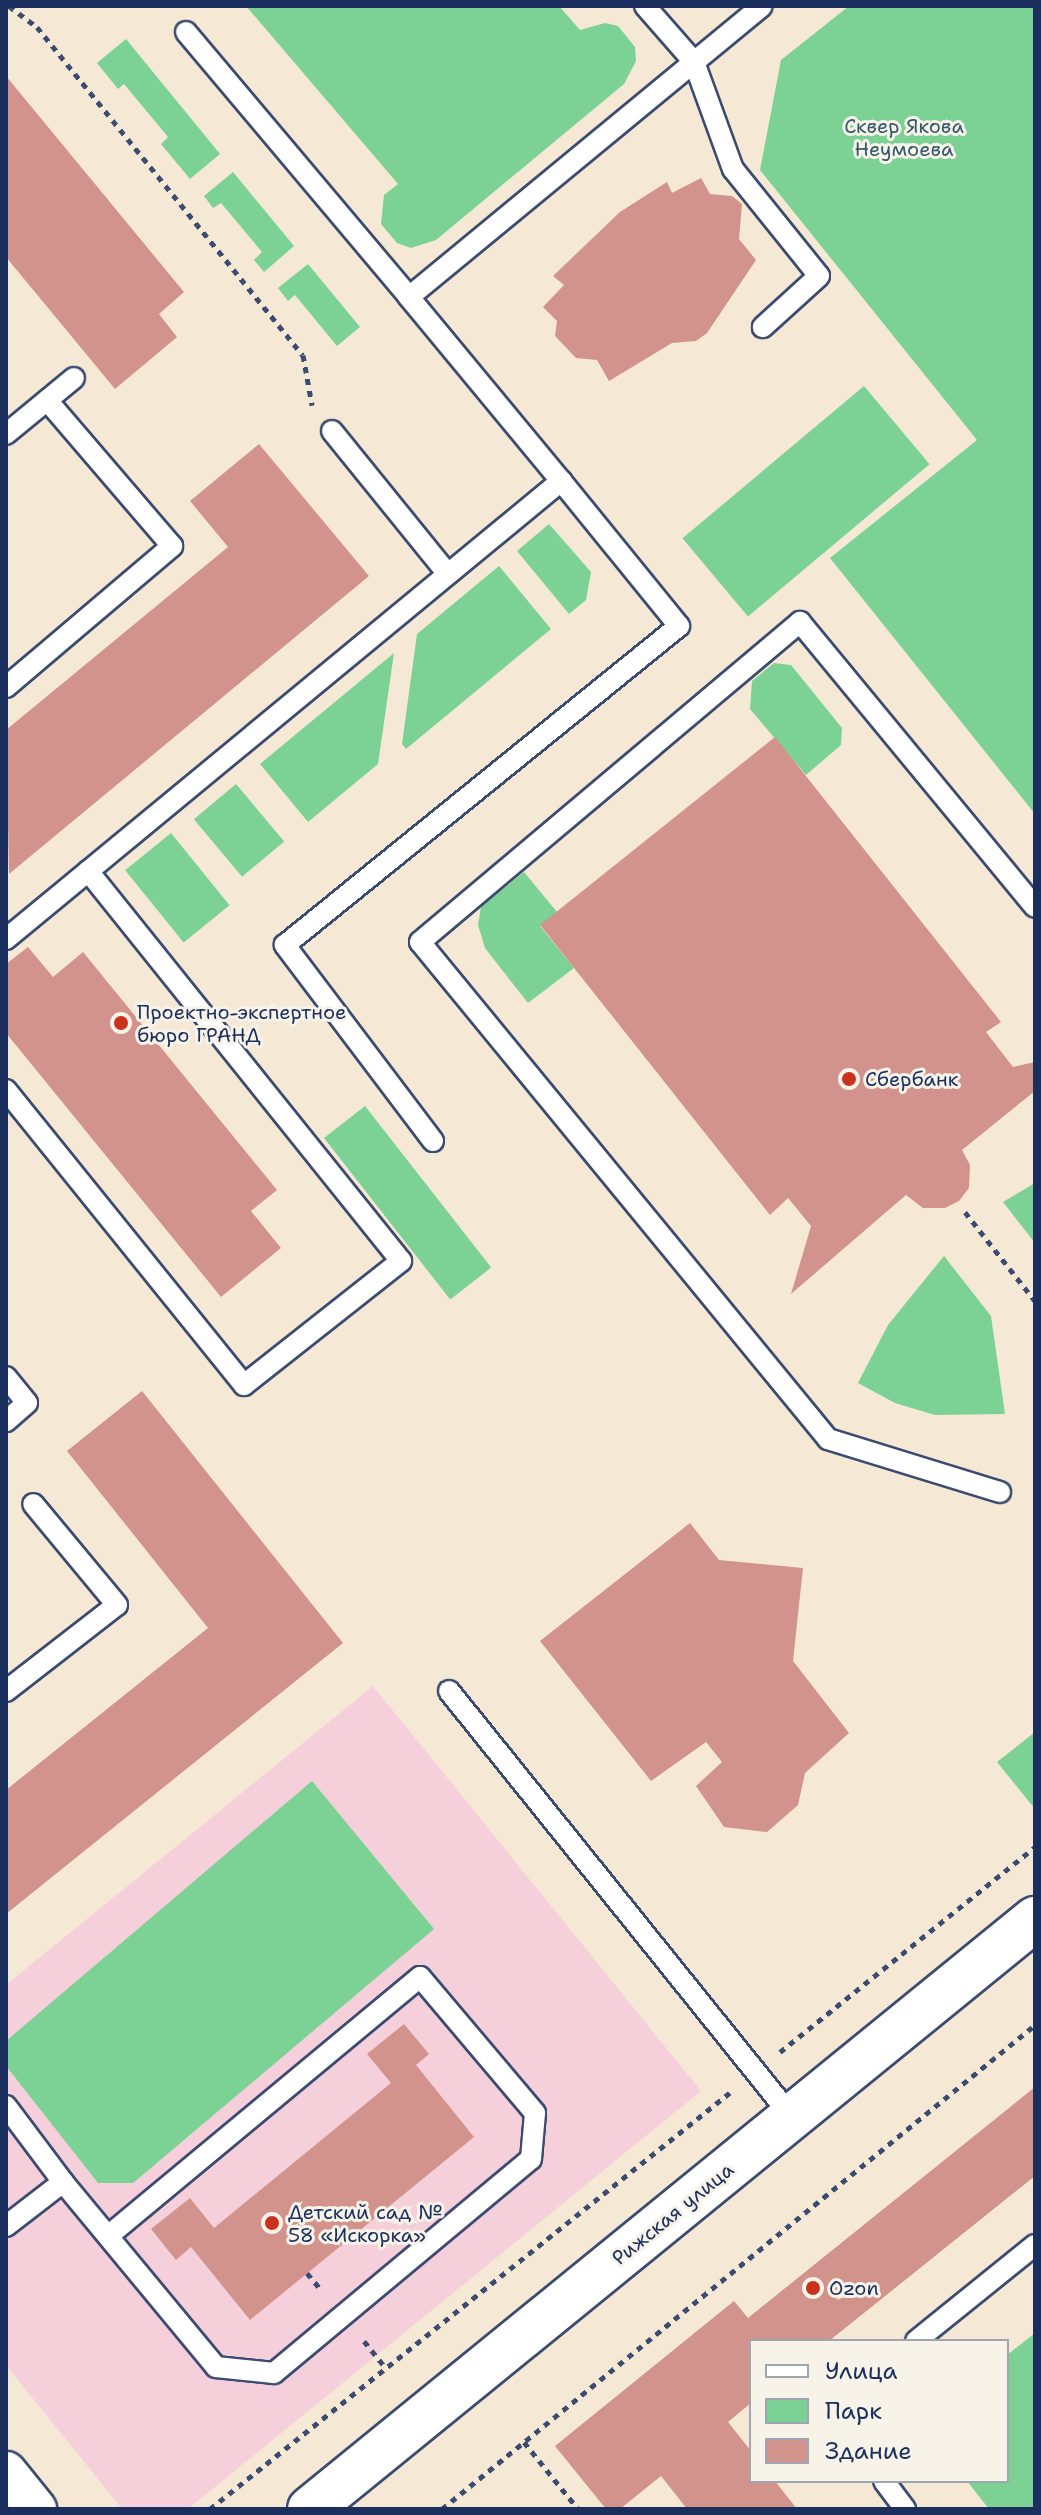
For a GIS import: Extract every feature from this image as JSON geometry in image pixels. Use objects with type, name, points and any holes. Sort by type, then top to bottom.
[{"type":"street","name":"Рижская улица","points":[[310,2509],[1035,1919]]},
{"type":"street","points":[[6,2472],[36,2509]]},
{"type":"lane","points":[[645,6],[694,62],[733,169],[819,276],[763,327]]},
{"type":"lane","points":[[409,297],[762,6]]},
{"type":"lane","points":[[186,32],[679,626],[285,945],[433,1141]]},
{"type":"lane","points":[[6,434],[74,378]]},
{"type":"lane","points":[[6,687],[172,546],[47,400]]},
{"type":"lane","points":[[332,431],[448,574]]},
{"type":"lane","points":[[6,939],[561,481]]},
{"type":"lane","points":[[1000,1492],[828,1439],[420,942],[800,622],[1035,907]]},
{"type":"lane","points":[[6,1090],[244,1385],[401,1261],[88,871]]},
{"type":"lane","points":[[6,1377],[27,1403],[6,1421]]},
{"type":"lane","points":[[6,1691],[117,1605],[33,1504]]},
{"type":"lane","points":[[449,1691],[792,2117]]},
{"type":"lane","points":[[6,2106],[63,2182],[216,2367],[274,2373],[531,2159],[535,2113],[420,1977],[108,2236]]},
{"type":"lane","points":[[6,2226],[63,2182]]},
{"type":"lane","points":[[918,2339],[1035,2245]]},
{"type":"lane","points":[[886,2483],[905,2509]]},
{"type":"path","points":[[9,6],[37,27],[303,355],[312,406],[332,431]]},
{"type":"path","points":[[965,1212],[1035,1301]]},
{"type":"path","points":[[210,2509],[1035,1847]]},
{"type":"path","points":[[442,2509],[1035,2025]]},
{"type":"path","points":[[524,2442],[578,2509]]},
{"type":"shaded area","name":"Детский сад № 58 «Искорка»","points":[[373,1686],[701,2091],[188,2509],[122,2509],[6,2365],[6,1985]]},
{"type":"green space","points":[[246,6],[559,6],[580,30],[605,23],[618,26],[635,47],[636,61],[624,84],[436,240],[411,248],[397,243],[381,224],[384,195],[398,184]]},
{"type":"green space","name":"Сквер Якова Неумоева","points":[[849,6],[1035,6],[1035,814],[830,558],[977,440],[760,170],[781,60]]},
{"type":"green space","points":[[126,39],[220,154],[190,179],[161,144],[168,137],[124,84],[118,89],[97,63]]},
{"type":"green space","points":[[233,172],[294,246],[264,272],[254,260],[262,252],[221,203],[213,208],[204,196]]},
{"type":"green space","points":[[308,264],[360,327],[337,346],[295,295],[288,301],[278,288]]},
{"type":"green space","points":[[864,386],[930,464],[748,616],[682,538]]},
{"type":"green space","points":[[549,524],[591,572],[586,600],[569,614],[517,551]]},
{"type":"green space","points":[[499,566],[551,629],[406,749],[402,744],[417,634]]},
{"type":"green space","points":[[394,653],[378,764],[308,822],[260,764]]},
{"type":"green space","points":[[774,663],[791,665],[842,728],[841,745],[806,775],[750,709],[752,681]]},
{"type":"green space","points":[[236,784],[284,841],[242,877],[194,819]]},
{"type":"green space","points":[[171,833],[230,905],[184,942],[125,870]]},
{"type":"green space","points":[[524,872],[557,912],[540,926],[574,968],[528,1003],[485,948],[478,925],[481,907]]},
{"type":"green space","points":[[365,1106],[491,1268],[450,1300],[324,1138]]},
{"type":"green space","points":[[1035,1183],[1035,1243],[1003,1202]]},
{"type":"green space","points":[[944,1256],[991,1316],[1005,1414],[935,1415],[895,1403],[858,1383],[888,1325]]},
{"type":"green space","points":[[1035,1732],[1035,1809],[997,1762]]},
{"type":"green space","points":[[312,1781],[434,1929],[133,2183],[98,2183],[6,2066],[6,2041]]},
{"type":"green space","points":[[1035,2333],[1035,2509],[989,2509],[969,2483],[1009,2483],[1009,2353]]},
{"type":"building","points":[[6,76],[184,292],[159,314],[177,337],[115,389],[6,257]]},
{"type":"building","points":[[701,178],[710,194],[732,196],[742,204],[739,239],[756,260],[707,333],[696,341],[672,343],[609,381],[597,360],[576,358],[555,336],[557,321],[543,307],[564,285],[553,276],[620,212],[667,182],[672,193]]},
{"type":"building","points":[[259,444],[369,576],[9,874],[6,730],[228,547],[190,501]]},
{"type":"building","name":"Сбербанк","points":[[775,737],[1001,1022],[986,1032],[1013,1067],[1035,1062],[1035,1091],[962,1150],[970,1165],[969,1188],[959,1201],[945,1208],[923,1208],[906,1195],[791,1294],[811,1226],[788,1198],[770,1215],[540,925]]},
{"type":"building","points":[[28,947],[53,977],[83,952],[277,1190],[251,1211],[281,1248],[221,1297],[6,1033],[6,964]]},
{"type":"building","points":[[142,1391],[343,1643],[6,1914],[6,1790],[208,1628],[67,1451]]},
{"type":"building","points":[[690,1523],[719,1560],[803,1568],[793,1661],[849,1733],[805,1773],[798,1805],[767,1832],[724,1827],[696,1786],[722,1762],[706,1742],[651,1781],[540,1641]]},
{"type":"building","points":[[404,2024],[429,2054],[416,2065],[474,2137],[250,2320],[191,2247],[176,2260],[151,2229],[190,2198],[214,2228],[391,2083],[367,2054]]},
{"type":"building","points":[[1035,2087],[1035,2176],[831,2339],[749,2339],[749,2405],[728,2422],[749,2448],[749,2483],[777,2483],[797,2509],[687,2509],[661,2476],[620,2509],[606,2509],[555,2446],[734,2301],[748,2318]]},
{"type":"place","name":"Проектно-экспертное бюро ГРАНД","points":[[121,1023]]},
{"type":"place","name":"Сбербанк","points":[[849,1079]]},
{"type":"place","name":"Детский сад № 58 «Искорка»","points":[[272,2223]]},
{"type":"place","name":"Ozon","points":[[813,2288]]}]
